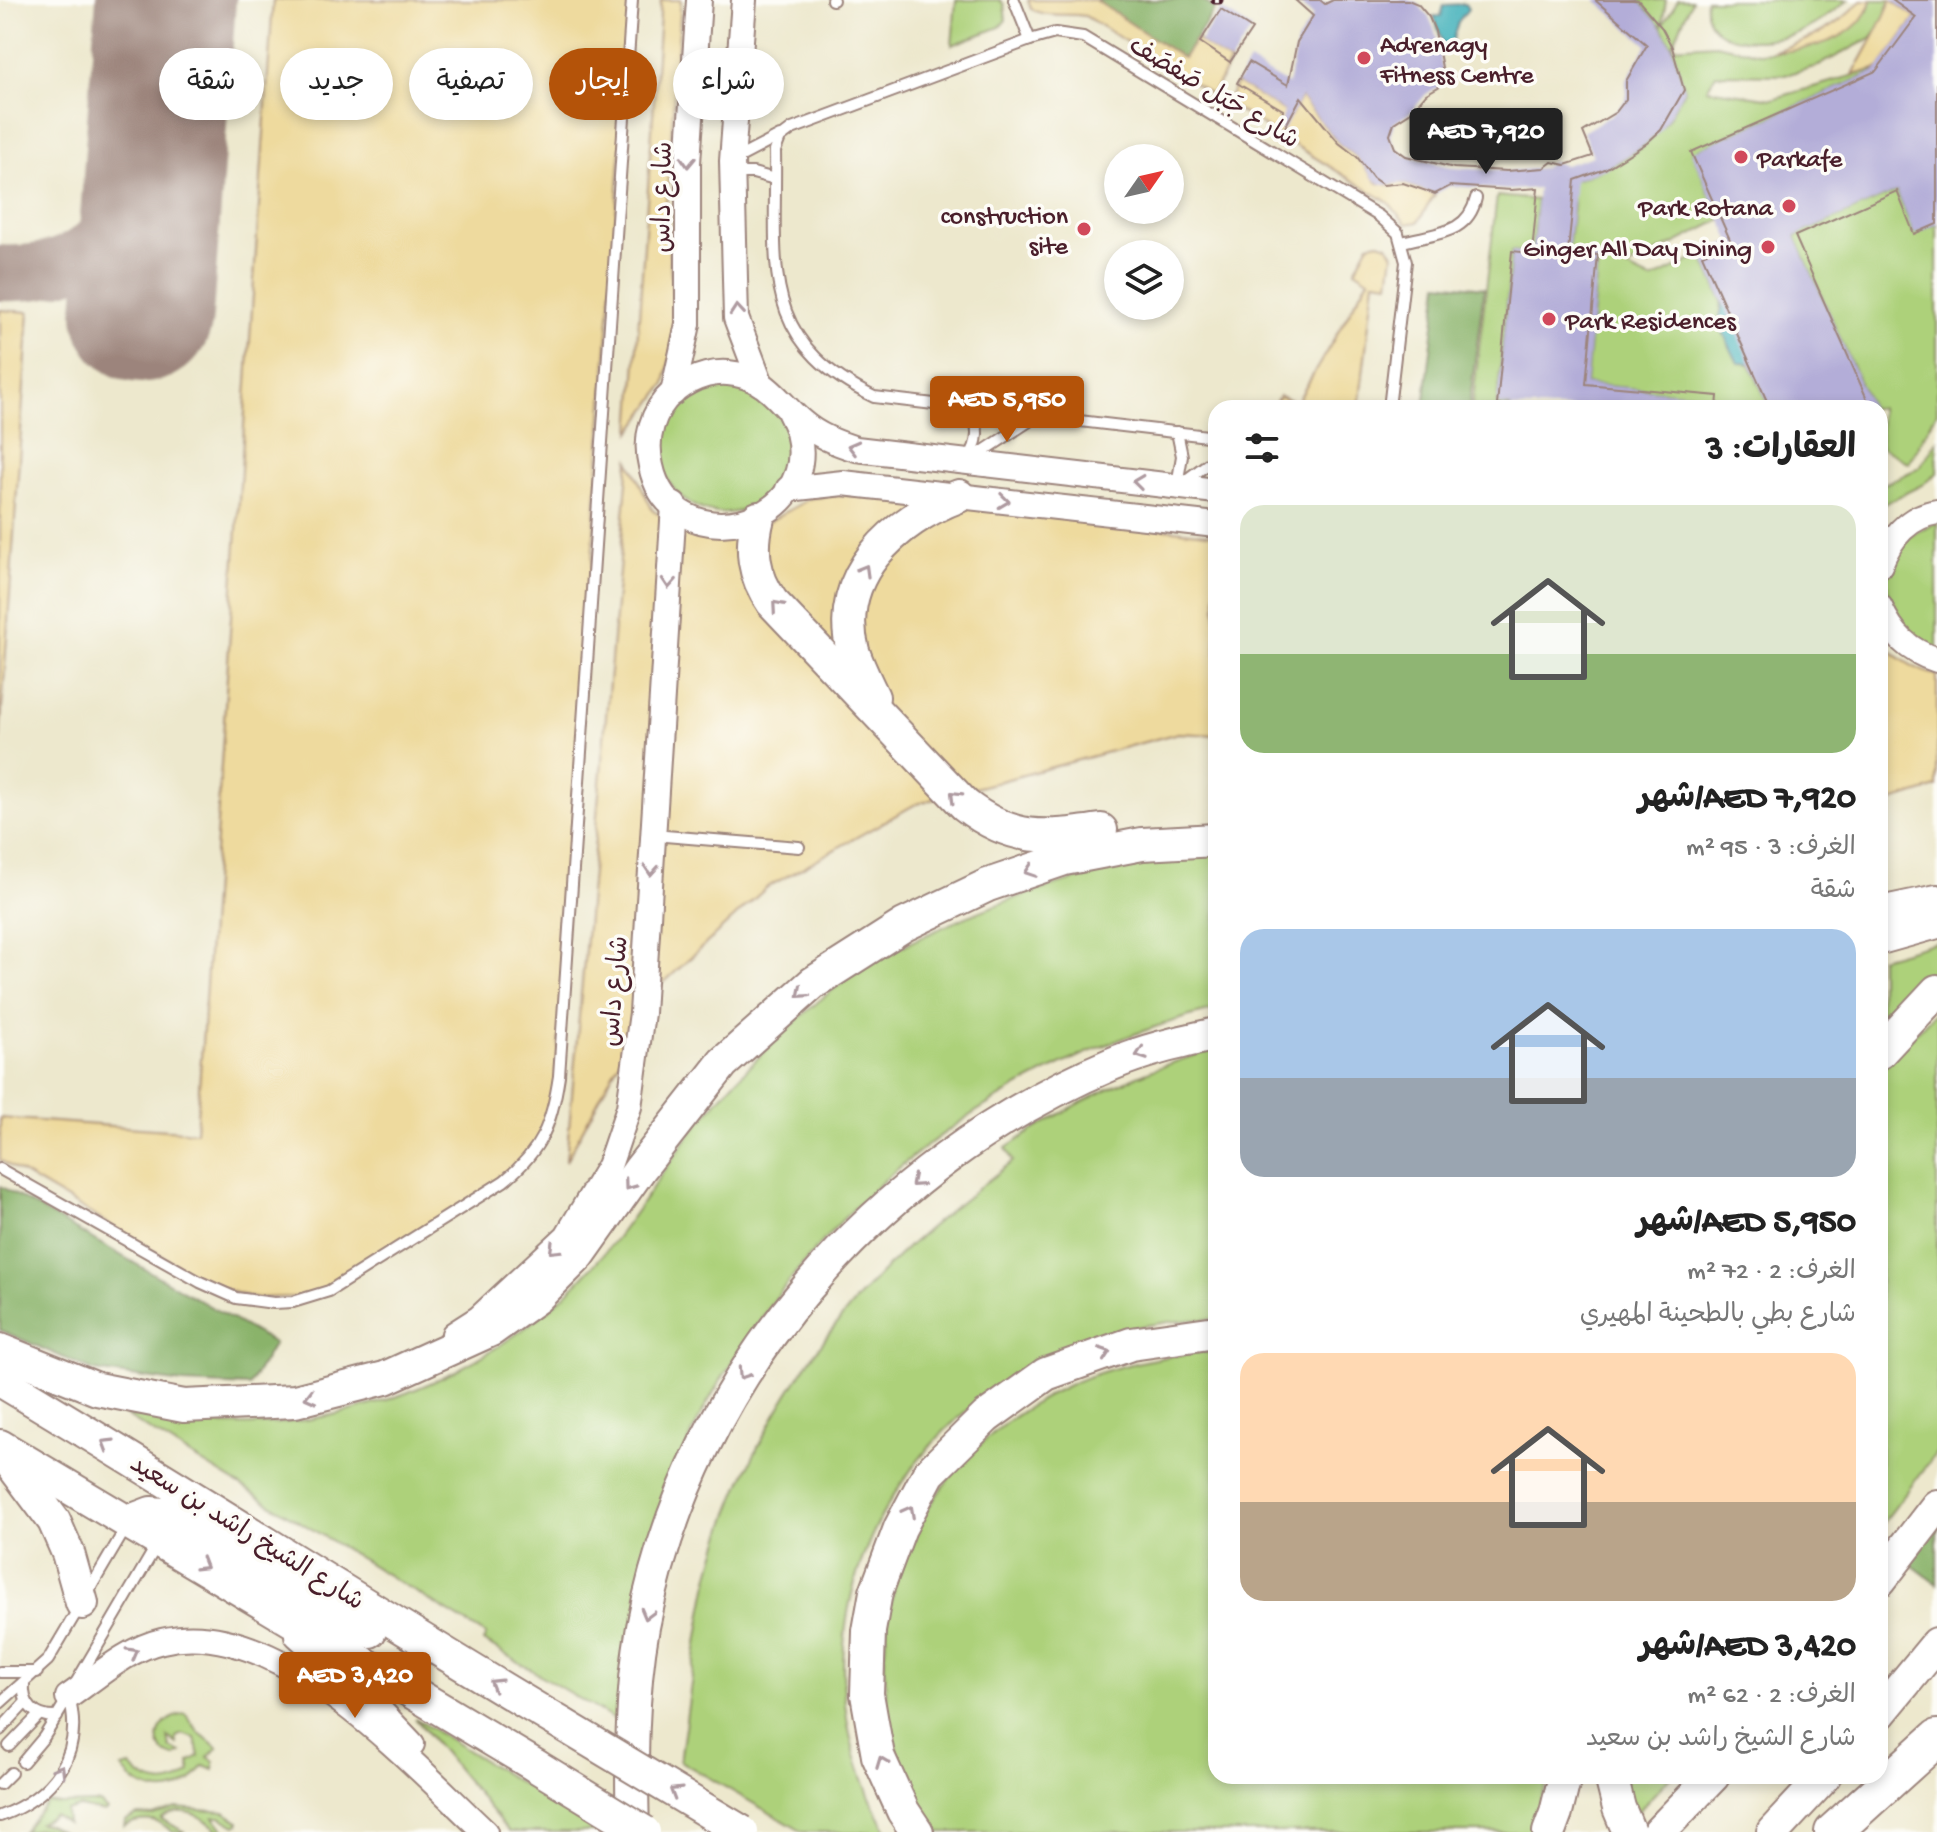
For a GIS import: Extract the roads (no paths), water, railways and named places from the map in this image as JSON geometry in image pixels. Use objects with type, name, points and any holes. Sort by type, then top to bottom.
[{"type":"highway","points":[[885,721],[853,651],[850,620],[855,588],[869,560],[893,534],[924,511],[959,496]]},
{"type":"highway","points":[[758,518],[753,549],[755,565],[765,591],[965,805],[993,825],[1018,834],[1065,836],[1165,821],[1208,821]]},
{"type":"highway","points":[[0,1350],[97,1389],[184,1406],[295,1401],[385,1378],[491,1330],[537,1297],[579,1255],[640,1169],[723,1063],[813,983],[904,925],[988,885],[1064,859],[1142,844],[1208,840]]},
{"type":"highway","points":[[1888,911],[1937,901]]},
{"type":"highway","points":[[1888,936],[1937,922]]},
{"type":"highway","points":[[1888,1043],[1937,991]]},
{"type":"highway","points":[[633,1832],[634,1699],[643,1626],[663,1551],[689,1476],[714,1425],[738,1380],[785,1314],[844,1245],[928,1172],[1009,1116],[1112,1064],[1157,1048],[1208,1036]]},
{"type":"highway","points":[[917,1832],[903,1811],[878,1756],[867,1694],[869,1631],[876,1592],[900,1528],[929,1473],[986,1417],[1046,1374],[1131,1344],[1208,1333]]},
{"type":"highway","name":"شارع الشيخ راشد بن سعيد","points":[[0,1380],[158,1503],[244,1590],[644,1832]]},
{"type":"highway","points":[[0,1447],[54,1521],[68,1553],[82,1603]]},
{"type":"highway","name":"شارع الشيخ راشد بن سعيد","points":[[0,1447],[130,1521],[158,1503]]},
{"type":"highway","points":[[158,1503],[351,1622],[393,1640],[438,1651]]},
{"type":"highway","name":"شارع الشيخ راشد بن سعيد","points":[[158,1503],[438,1651],[742,1832]]},
{"type":"highway","points":[[1889,1569],[1937,1506]]},
{"type":"highway","points":[[1888,1703],[1937,1644]]},
{"type":"highway","points":[[1888,1782],[1937,1738]]},
{"type":"highway","points":[[1549,1832],[1563,1784]]},
{"type":"highway","points":[[1613,1784],[1629,1832]]},
{"type":"highway","points":[[1659,1832],[1705,1784]]},
{"type":"highway","points":[[1773,1832],[1818,1784]]},
{"type":"highway","points":[[1833,1832],[1886,1784]]},
{"type":"street","name":"شارع داس","points":[[673,393],[688,324],[688,163],[699,0]]},
{"type":"street","points":[[744,0],[733,167],[736,318],[761,384]]},
{"type":"street","points":[[788,409],[798,433],[800,458],[788,489],[778,503],[758,518],[734,525],[709,524],[685,515],[666,498],[653,477],[648,452],[651,428],[661,405],[679,387],[701,376],[726,373],[750,377],[772,390],[788,409],[818,434],[843,445],[965,463],[1208,490]]},
{"type":"street","points":[[788,489],[843,483],[1208,524]]},
{"type":"street","name":"شارع داس","points":[[385,1378],[479,1318],[567,1236],[609,1166],[629,1107],[642,1013],[674,505]]},
{"type":"street","points":[[1889,535],[1934,511]]},
{"type":"street","points":[[1888,624],[1902,642],[1921,655],[1937,660]]},
{"type":"street","points":[[244,1590],[375,1705],[427,1760],[485,1832]]},
{"type":"street","points":[[63,1707],[132,1653],[163,1640],[202,1639],[245,1646],[296,1670],[348,1707],[485,1832]]},
{"type":"lane","points":[[0,1169],[200,1282],[236,1298],[274,1303],[311,1297],[346,1281],[504,1181],[524,1165],[539,1145],[550,1123],[559,1076],[632,0]]},
{"type":"lane","points":[[1014,0],[1030,40]]},
{"type":"lane","name":"شارع جَبَل صَفصَف","points":[[733,167],[785,133],[1030,40],[1063,33],[1091,41],[1379,216],[1402,242]]},
{"type":"lane","points":[[785,133],[775,151],[778,288],[798,339],[845,383],[874,397],[1208,436]]},
{"type":"lane","points":[[733,167],[775,179]]},
{"type":"lane","points":[[1390,400],[1406,262],[1402,242],[1459,227],[1473,213],[1476,198]]},
{"type":"lane","points":[[965,463],[974,451],[978,437],[977,422],[971,408]]},
{"type":"lane","points":[[965,463],[1037,416]]},
{"type":"lane","points":[[1177,432],[1182,456],[1177,487]]},
{"type":"lane","points":[[1177,487],[1208,464]]},
{"type":"lane","points":[[653,835],[799,847]]},
{"type":"lane","points":[[23,1762],[63,1707],[158,1503]]},
{"type":"lane","points":[[0,1703],[53,1654],[130,1521]]},
{"type":"lane","points":[[0,1672],[37,1672]]},
{"type":"lane","points":[[24,1683],[26,1702],[39,1715]]},
{"type":"lane","points":[[0,1730],[26,1702]]},
{"type":"lane","points":[[0,1816],[40,1794],[59,1775],[73,1736],[72,1709],[63,1707],[39,1715],[9,1746]]},
{"type":"lane","points":[[0,1784],[11,1773]]},
{"type":"water","points":[[1465,4],[1468,9],[1458,22],[1452,42],[1443,44],[1434,16],[1441,16],[1444,5]]},
{"type":"water","points":[[1724,297],[1752,363],[1738,363],[1719,324]]},
{"type":"place","name":"Adrenagy Fitness Centre","points":[[1364,58]]},
{"type":"place","name":"Parkafe","points":[[1741,157]]},
{"type":"place","name":"Park Rotana","points":[[1789,206]]},
{"type":"place","name":"construction site","points":[[1084,229]]},
{"type":"place","name":"Ginger All Day Dining","points":[[1768,247]]},
{"type":"place","name":"Park Residences","points":[[1549,319]]}]
